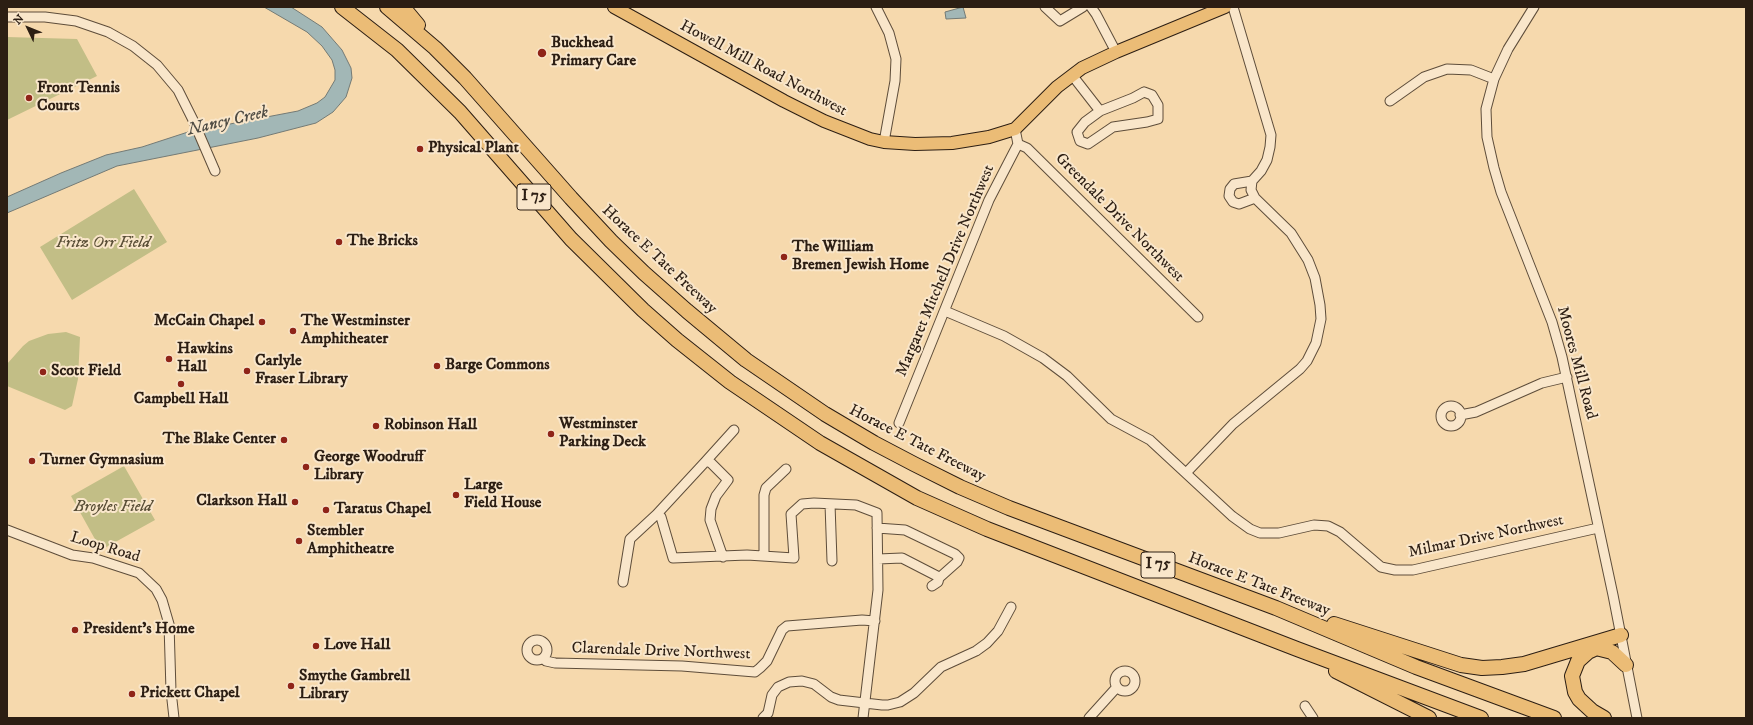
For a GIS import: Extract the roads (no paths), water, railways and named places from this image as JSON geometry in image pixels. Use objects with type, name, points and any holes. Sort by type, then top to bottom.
[{"type":"highway","name":"I 75","points":[[342,7],[397,50],[444,96],[571,239],[632,299],[696,355],[783,419],[864,469],[917,498],[965,520],[1297,649],[1481,718]]},
{"type":"highway","name":"Horace E Tate Freeway","points":[[387,7],[435,48],[498,115],[586,214],[644,273],[687,312],[746,360],[825,414],[874,443],[967,490],[1137,557],[1276,608],[1416,667],[1554,718]]},
{"type":"highway","points":[[403,7],[435,48]]},
{"type":"highway","points":[[1276,608],[1322,620],[1461,665],[1482,668],[1524,664],[1593,642],[1621,639]]},
{"type":"highway","points":[[1604,718],[1585,706],[1575,692],[1573,684],[1574,669],[1578,661],[1588,652],[1621,639]]},
{"type":"highway","points":[[1596,648],[1612,652],[1626,666]]},
{"type":"highway","points":[[1297,649],[1364,687],[1429,718]]},
{"type":"main road","name":"Howell Mill Road Northwest","points":[[614,7],[805,112],[844,129],[884,142],[915,144],[952,143],[989,137],[1015,130]]},
{"type":"main road","points":[[1015,130],[1057,87],[1072,75],[1093,62],[1207,11],[1225,7]]},
{"type":"street","points":[[876,7],[889,33],[896,59],[896,81],[884,142]]},
{"type":"street","points":[[1045,7],[1060,21],[1083,7]]},
{"type":"street","points":[[1091,7],[1116,52]]},
{"type":"street","points":[[945,311],[1033,350],[1067,376],[1111,418],[1150,440],[1186,473],[1233,424],[1300,369],[1312,352],[1319,334],[1321,319],[1320,305],[1315,278],[1308,260],[1291,233],[1255,198],[1251,190],[1252,181],[1261,171],[1267,160],[1271,135],[1233,7]]},
{"type":"street","name":"Moores Mill Road","points":[[1534,7],[1508,48],[1494,79],[1488,99],[1486,119],[1487,137],[1494,168],[1510,217],[1553,326],[1567,377],[1636,716]]},
{"type":"street","points":[[7,17],[45,16],[92,25],[123,39],[145,55],[168,76],[178,90],[215,171]]},
{"type":"street","points":[[1390,101],[1424,77],[1447,69],[1471,70],[1494,79]]},
{"type":"street","points":[[1072,75],[1100,111]]},
{"type":"street","points":[[1144,92],[1152,95],[1158,105],[1158,119],[1113,127],[1088,144],[1080,141],[1077,132],[1085,122],[1100,111],[1134,98],[1144,92]]},
{"type":"street","points":[[1015,130],[1018,144]]},
{"type":"street","name":"Margaret Mitchell Drive Northwest","points":[[899,423],[989,200],[1018,144]]},
{"type":"street","name":"Greendale Drive Northwest","points":[[1018,144],[1027,148],[1198,317]]},
{"type":"street","points":[[1252,181],[1234,184],[1230,189],[1229,196],[1233,202],[1239,204],[1255,198]]},
{"type":"street","points":[[1460,416],[1476,412],[1542,383],[1567,377]]},
{"type":"street","points":[[623,582],[630,539],[657,514],[734,430]]},
{"type":"street","points":[[706,461],[711,463],[728,480],[716,496],[711,509],[710,520],[722,557]]},
{"type":"street","points":[[764,556],[764,495],[766,488],[786,469]]},
{"type":"street","name":"Milmar Drive Northwest","points":[[1186,473],[1232,516],[1250,530],[1271,534],[1314,525],[1328,526],[1340,532],[1378,565],[1395,570],[1420,569],[1598,528]]},
{"type":"street","points":[[657,514],[661,517],[673,558],[764,556],[794,558],[791,514],[802,504],[856,505],[877,513],[878,559],[875,621],[862,718]]},
{"type":"street","points":[[830,504],[832,561]]},
{"type":"street","points":[[877,528],[905,530],[956,554],[959,558],[957,562],[939,578],[938,582],[932,586]]},
{"type":"street","name":"Loop Road","points":[[7,530],[72,555],[93,558],[140,573],[156,589],[162,600],[169,624],[171,691],[174,718]]},
{"type":"street","points":[[878,559],[902,558],[939,578]]},
{"type":"street","points":[[763,718],[768,713],[772,695],[778,687],[789,682],[802,681],[814,684],[831,697],[838,700],[888,705],[908,698],[941,667],[976,651],[987,643],[998,631],[1011,607]]},
{"type":"street","name":"Clarendale Drive Northwest","points":[[543,658],[546,661],[555,663],[682,666],[755,672],[766,661],[782,630],[787,626],[862,620],[875,621]]},
{"type":"street","points":[[1089,718],[1117,688]]},
{"type":"street","points":[[1305,706],[1313,718]]},
{"type":"place","name":"Buckhead Primary Care","points":[[542,53]]},
{"type":"place","name":"Front Tennis Courts","points":[[29,98]]},
{"type":"place","name":"Physical Plant","points":[[420,149]]},
{"type":"place","name":"The Bricks","points":[[339,242]]},
{"type":"place","name":"The William Bremen Jewish Home","points":[[784,257]]},
{"type":"place","name":"McCain Chapel","points":[[262,322]]},
{"type":"place","name":"The Westminster Amphitheater","points":[[293,331]]},
{"type":"place","name":"Hawkins Hall","points":[[169,359]]},
{"type":"place","name":"Barge Commons","points":[[437,366]]},
{"type":"place","name":"Carlyle Fraser Library","points":[[247,371]]},
{"type":"place","name":"Scott Field","points":[[43,372]]},
{"type":"place","name":"Campbell Hall","points":[[181,384]]},
{"type":"place","name":"Robinson Hall","points":[[376,426]]},
{"type":"place","name":"Westminster Parking Deck","points":[[551,434]]},
{"type":"place","name":"The Blake Center","points":[[284,440]]},
{"type":"place","name":"Turner Gymnasium","points":[[32,461]]},
{"type":"place","name":"George Woodruff Library","points":[[306,467]]},
{"type":"place","name":"Large Field House","points":[[456,495]]},
{"type":"place","name":"Clarkson Hall","points":[[295,502]]},
{"type":"place","name":"Taratus Chapel","points":[[326,510]]},
{"type":"place","name":"Stembler Amphitheatre","points":[[299,541]]},
{"type":"place","name":"President's Home","points":[[75,630]]},
{"type":"place","name":"Love Hall","points":[[316,646]]},
{"type":"place","name":"Smythe Gambrell Library","points":[[291,686]]},
{"type":"place","name":"Prickett Chapel","points":[[132,694]]},
{"type":"water label","name":"Nancy Creek","points":[[228,122]]},
{"type":"park label","name":"Fritz Orr Field","points":[[103,244]]},
{"type":"park label","name":"Broyles Field","points":[[113,508]]}]
